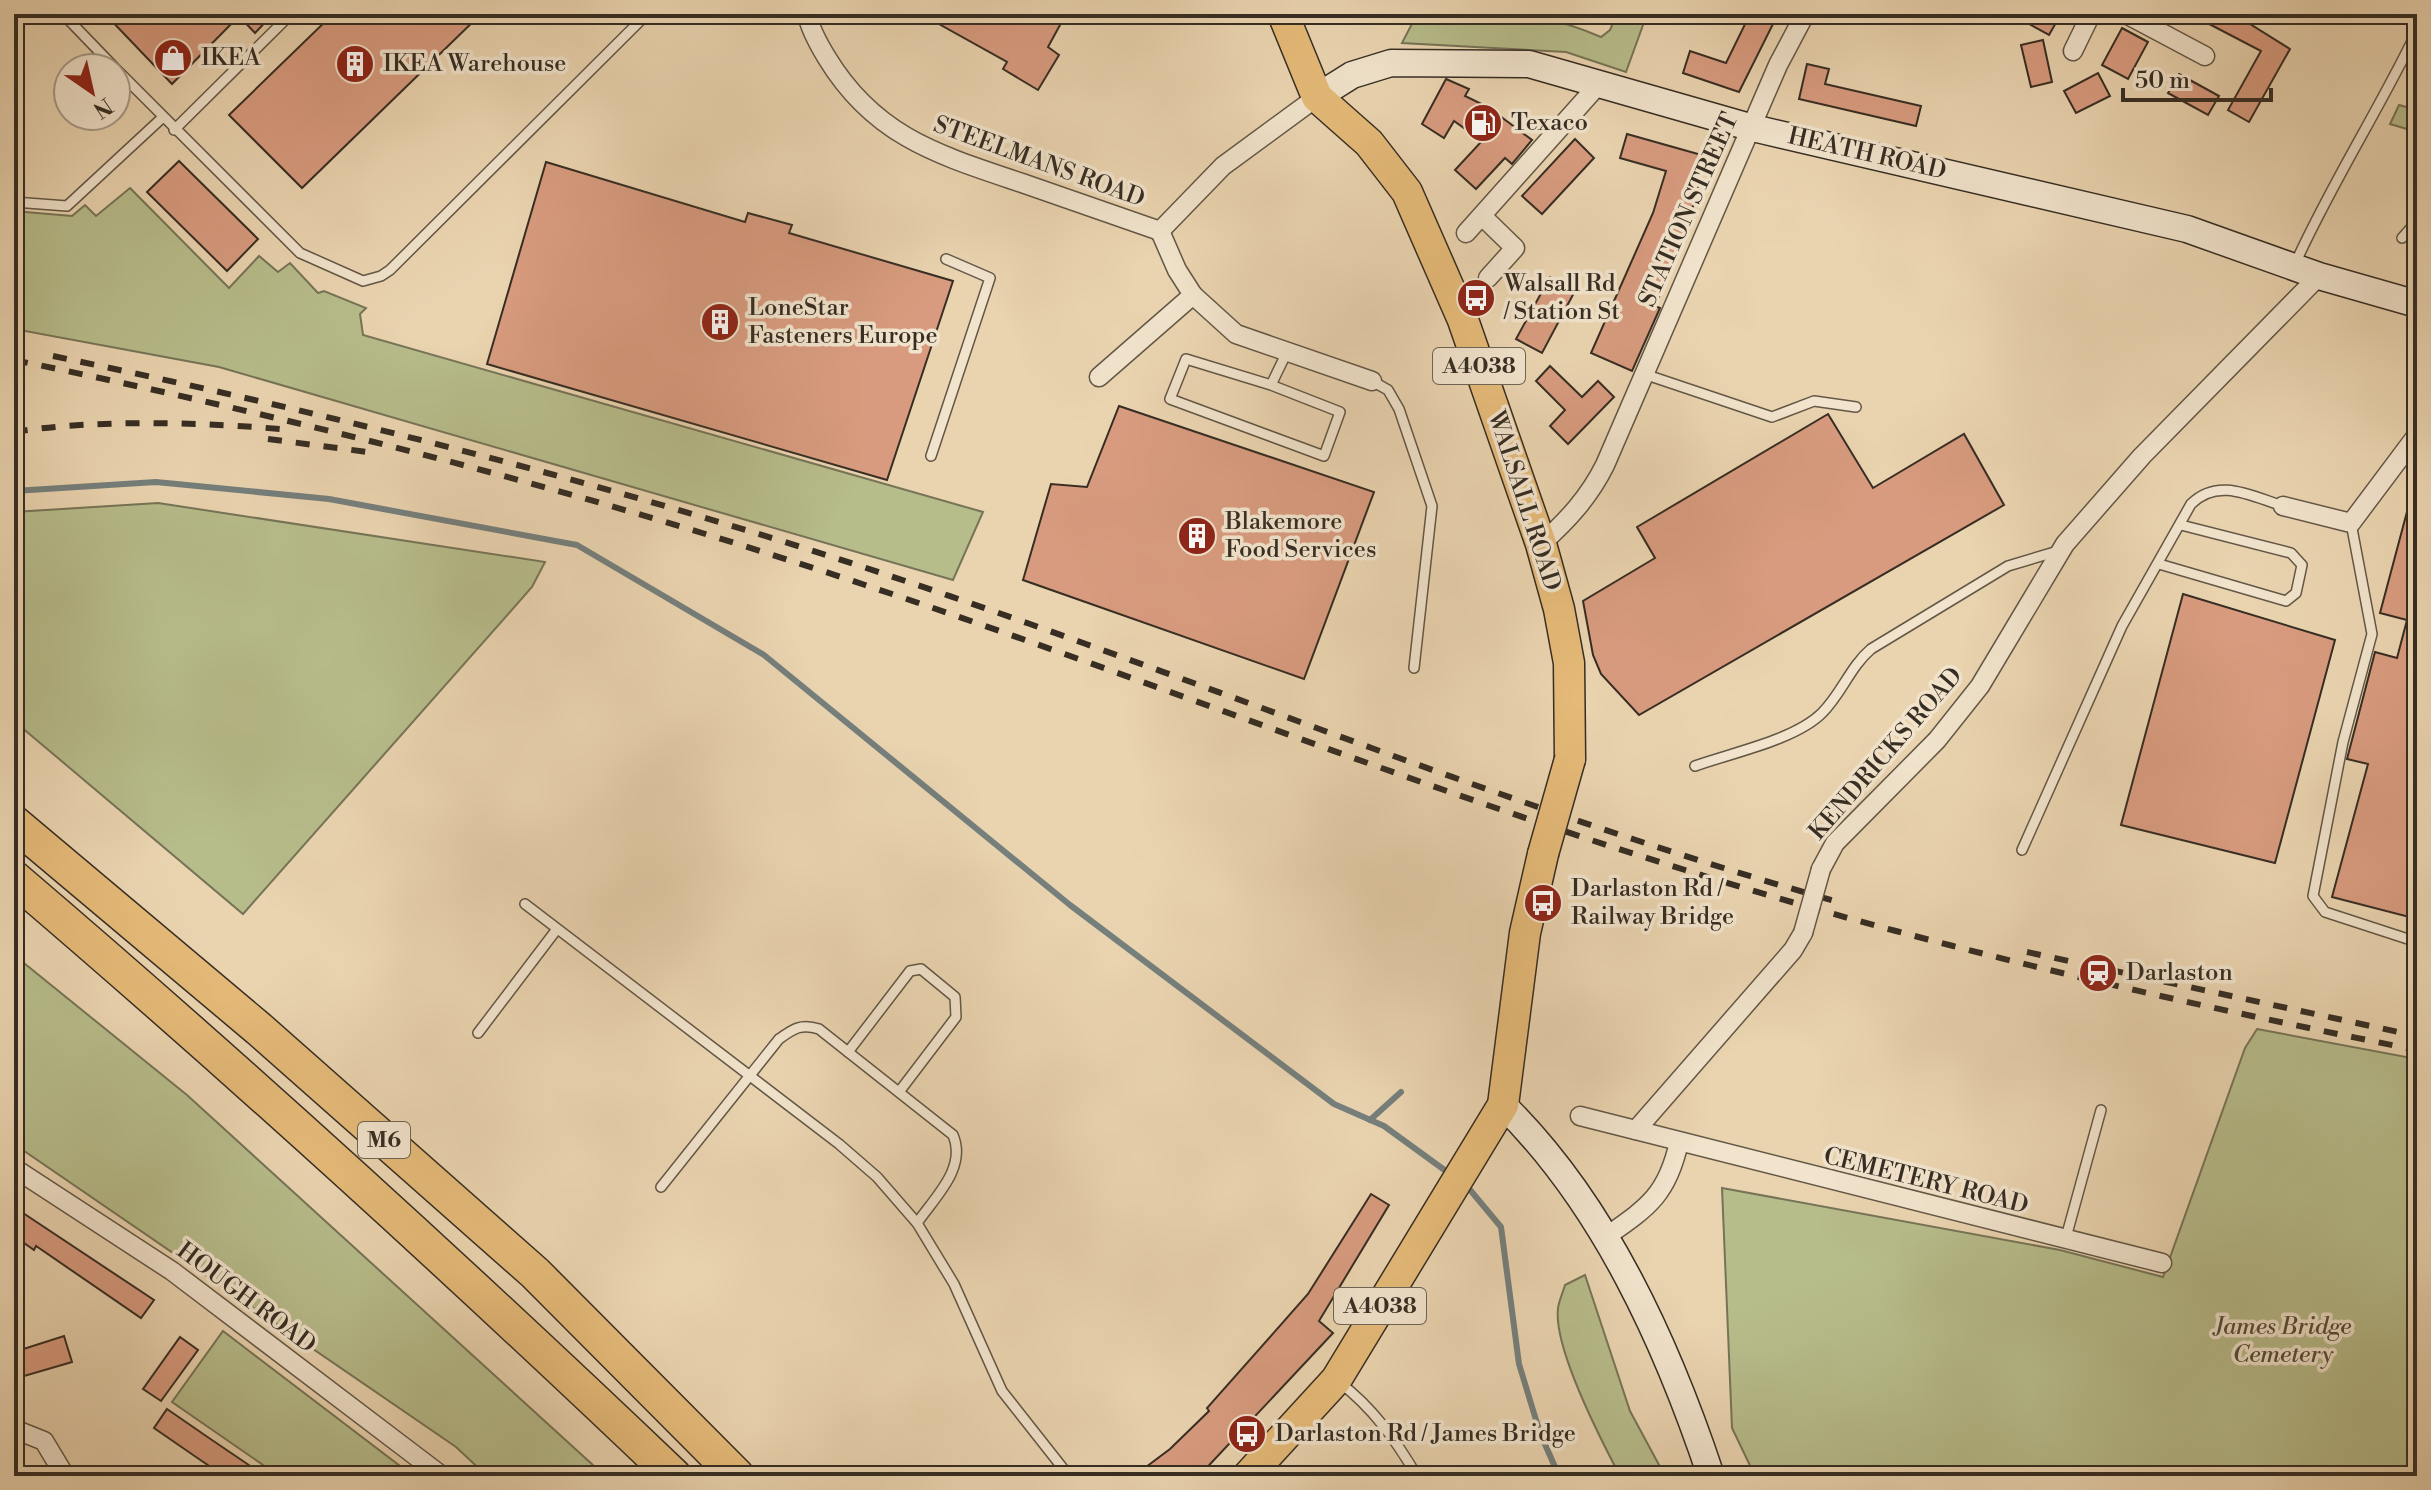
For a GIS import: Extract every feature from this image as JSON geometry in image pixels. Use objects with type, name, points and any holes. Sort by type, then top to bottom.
[{"type":"highway","name":"M6","points":[[14,823],[259,1029],[535,1273],[737,1476]]},
{"type":"highway","name":"M6","points":[[14,878],[219,1053],[490,1301],[674,1476]]},
{"type":"main road","name":"WALSALL ROAD","points":[[1283,14],[1317,97],[1389,165],[1423,224],[1463,320],[1541,544],[1559,609],[1569,663],[1570,759],[1525,933],[1503,1105]]},
{"type":"main road","name":"A4038","points":[[1248,1476],[1336,1380],[1503,1105]]},
{"type":"street","name":"STATION STREET","points":[[1541,544],[1569,520],[1593,489],[1778,65],[1805,14]]},
{"type":"street","points":[[2073,51],[2091,14]]},
{"type":"street","points":[[2126,14],[2205,56]]},
{"type":"street","name":"STEELMANS ROAD","points":[[807,16],[826,56],[858,101],[909,141],[963,164],[1160,231],[1223,166],[1317,97]]},
{"type":"street","name":"HEATH ROAD","points":[[1317,97],[1352,75],[1391,63],[1529,64],[1753,128],[2187,229],[2293,268],[2417,304]]},
{"type":"street","points":[[1466,233],[1599,84]]},
{"type":"street","points":[[1482,216],[1515,248],[1488,278]]},
{"type":"street","points":[[1160,231],[1177,270],[1193,295],[1236,334],[1286,354],[1372,381]]},
{"type":"street","name":"KENDRICKS ROAD","points":[[1636,1130],[1793,950],[1803,933],[1821,869],[1835,843],[1937,740],[1980,686],[2062,550],[2142,456],[2319,276]]},
{"type":"street","points":[[1099,377],[1193,295]]},
{"type":"street","points":[[2283,506],[2351,523],[2417,435]]},
{"type":"street","points":[[1503,1105],[1535,1136],[1604,1238],[1676,1380],[1711,1476]]},
{"type":"street","name":"CEMETERY ROAD","points":[[1580,1116],[2065,1241],[2162,1263]]},
{"type":"street","points":[[1604,1238],[1654,1203],[1665,1188],[1679,1142]]},
{"type":"street","name":"HOUGH ROAD","points":[[14,1168],[172,1271],[442,1476]]},
{"type":"street","points":[[14,1429],[44,1441],[65,1476]]},
{"type":"lane","points":[[63,14],[100,52]]},
{"type":"lane","points":[[174,130],[291,14]]},
{"type":"lane","points":[[132,85],[300,253],[348,276],[373,280],[390,270],[647,14]]},
{"type":"lane","points":[[2293,268],[2316,217],[2356,150],[2417,31]]},
{"type":"lane","points":[[14,202],[67,206],[162,118]]},
{"type":"lane","points":[[2402,238],[2417,221]]},
{"type":"lane","points":[[931,456],[990,278],[946,259]]},
{"type":"lane","points":[[1271,385],[1286,354]]},
{"type":"lane","points":[[1186,359],[1271,385],[1340,412],[1324,456],[1170,399],[1186,359]]},
{"type":"lane","points":[[1644,374],[1772,417],[1814,401],[1856,407]]},
{"type":"lane","points":[[1372,381],[1388,390],[1399,409],[1432,506],[1414,668]]},
{"type":"lane","points":[[2022,850],[2122,626],[2191,504],[2202,493],[2214,489],[2283,506]]},
{"type":"lane","points":[[2351,523],[2372,634],[2343,742],[2313,896],[2325,912],[2417,942]]},
{"type":"lane","points":[[2159,564],[2286,601],[2296,593],[2302,565],[2291,553],[2181,525]]},
{"type":"lane","points":[[1695,766],[1800,728],[1833,701],[1857,661],[1871,649],[2008,566],[2062,550]]},
{"type":"lane","points":[[525,904],[839,1144],[877,1177],[917,1223],[954,1284],[1002,1391],[1069,1476]]},
{"type":"lane","points":[[478,1033],[557,929]]},
{"type":"lane","points":[[848,1052],[910,971],[921,969],[955,997],[956,1017],[899,1092]]},
{"type":"lane","points":[[661,1187],[779,1039],[795,1027],[807,1025],[819,1029],[953,1135],[958,1147],[957,1161],[917,1223]]},
{"type":"lane","points":[[2065,1241],[2101,1110]]},
{"type":"lane","points":[[1336,1380],[1369,1407],[1394,1438],[1417,1476]]},
{"type":"green space","points":[[1417,14],[1442,14],[1442,20],[1510,15],[1537,17],[1601,37],[1610,30],[1617,14],[1647,14],[1626,72],[1566,52],[1402,43]]},
{"type":"green space","points":[[2417,93],[2417,132],[2390,124],[2399,105],[2410,108]]},
{"type":"green space","points":[[130,188],[229,288],[259,256],[278,272],[290,263],[318,293],[324,291],[366,308],[360,314],[363,335],[983,512],[953,580],[219,367],[14,329],[14,211],[72,216],[85,205],[96,216]]},
{"type":"green space","points":[[158,503],[545,562],[532,587],[243,914],[14,721],[14,512]]},
{"type":"green space","points":[[14,955],[187,1095],[605,1476],[487,1476],[456,1447],[14,1144]]},
{"type":"green space","name":"James Bridge Cemetery","points":[[2257,1029],[2417,1059],[2417,1476],[1755,1476],[1732,1428],[1722,1188],[2060,1250],[2163,1277],[2245,1048]]},
{"type":"green space","points":[[1585,1275],[1630,1411],[1665,1476],[1620,1476],[1570,1369],[1558,1325],[1558,1308],[1565,1285]]},
{"type":"green space","points":[[223,1331],[400,1466],[392,1476],[279,1476],[172,1402]]},
{"type":"building","name":"IKEA","points":[[105,14],[273,14],[255,33],[239,16],[172,84]]},
{"type":"building","name":"IKEA Warehouse","points":[[333,14],[481,14],[302,188],[229,115]]},
{"type":"building","points":[[921,14],[1066,14],[1048,47],[1059,55],[1038,90],[1003,69],[1007,62]]},
{"type":"building","points":[[1750,14],[1778,14],[1739,92],[1683,73],[1690,51],[1726,63]]},
{"type":"building","points":[[2011,14],[2061,14],[2049,35]]},
{"type":"building","points":[[2190,14],[2234,14],[2290,49],[2249,122],[2228,110],[2261,51]]},
{"type":"building","points":[[2122,28],[2148,42],[2128,79],[2102,65]]},
{"type":"building","points":[[2043,40],[2052,82],[2031,87],[2021,45]]},
{"type":"building","points":[[1807,64],[1829,69],[1825,84],[1921,106],[1916,126],[1799,99]]},
{"type":"building","points":[[2098,73],[2110,96],[2076,113],[2064,91]]},
{"type":"building","points":[[2179,74],[2219,96],[2208,115],[2168,93]]},
{"type":"building","name":"Texaco","points":[[1446,79],[1469,89],[1465,96],[1488,107],[1532,140],[1512,164],[1505,158],[1476,189],[1455,170],[1482,141],[1454,121],[1444,138],[1422,124]]},
{"type":"building","points":[[1627,134],[1705,156],[1687,231],[1655,306],[1660,308],[1632,371],[1591,353],[1653,213],[1666,171],[1620,158]]},
{"type":"building","points":[[1575,139],[1594,158],[1542,214],[1522,196]]},
{"type":"building","points":[[179,161],[258,239],[227,271],[147,192]]},
{"type":"building","name":"LoneStar Fasteners Europe","points":[[546,162],[745,222],[748,213],[792,225],[789,233],[953,281],[887,480],[487,364]]},
{"type":"building","points":[[1550,277],[1575,291],[1542,353],[1516,339]]},
{"type":"building","points":[[1550,366],[1582,397],[1598,381],[1614,397],[1568,444],[1550,426],[1565,410],[1536,381]]},
{"type":"building","name":"Blakemore Food Services","points":[[1119,406],[1374,492],[1304,679],[1023,580],[1051,484],[1087,487]]},
{"type":"building","points":[[1828,414],[1873,488],[1964,434],[2004,505],[1639,715],[1601,674],[1593,655],[1583,601],[1655,558],[1637,527]]},
{"type":"building","points":[[2412,493],[2417,494],[2417,919],[2332,897],[2368,764],[2347,759],[2375,652],[2397,658],[2407,620],[2380,613]]},
{"type":"building","points":[[2183,594],[2335,640],[2275,863],[2121,825]]},
{"type":"building","points":[[1371,1194],[1389,1205],[1319,1321],[1333,1333],[1199,1476],[1134,1476],[1170,1449],[1209,1411],[1207,1408],[1308,1294]]},
{"type":"building","points":[[14,1207],[154,1300],[141,1318],[36,1246],[34,1250],[14,1236]]},
{"type":"building","points":[[64,1336],[72,1362],[14,1379],[14,1352]]},
{"type":"building","points":[[180,1337],[198,1350],[161,1401],[143,1389]]},
{"type":"building","points":[[167,1409],[265,1476],[224,1476],[196,1457],[154,1428]]},
{"type":"waterway","points":[[14,491],[156,482],[329,499],[577,545],[764,655],[1070,905],[1334,1104],[1384,1126],[1450,1174]]},
{"type":"waterway","points":[[1370,1120],[1401,1092]]},
{"type":"waterway","points":[[1466,1185],[1501,1227],[1519,1364],[1540,1433],[1559,1476]]},
{"type":"railway","points":[[53,356],[255,400],[456,449],[755,533],[1101,649],[1592,826],[1842,903]]},
{"type":"railway","points":[[14,360],[229,407],[443,460],[760,551],[968,620],[1581,837],[1775,897],[2048,970],[2417,1050]]},
{"type":"railway","points":[[14,432],[80,425],[151,423],[290,430]]},
{"type":"railway","points":[[268,439],[375,453]]},
{"type":"railway","points":[[2027,952],[2417,1036]]},
{"type":"place","name":"IKEA","points":[[173,58]]},
{"type":"place","name":"IKEA Warehouse","points":[[355,64]]},
{"type":"place","name":"Texaco","points":[[1483,123]]},
{"type":"place","name":"Walsall Rd / Station St","points":[[1476,298]]},
{"type":"place","name":"LoneStar Fasteners Europe","points":[[720,322]]},
{"type":"place","name":"Blakemore Food Services","points":[[1197,536]]},
{"type":"place","name":"Darlaston Rd / Railway Bridge","points":[[1543,903]]},
{"type":"place","name":"Darlaston","points":[[2098,973]]},
{"type":"place","name":"Darlaston Rd / James Bridge","points":[[1247,1434]]}]
